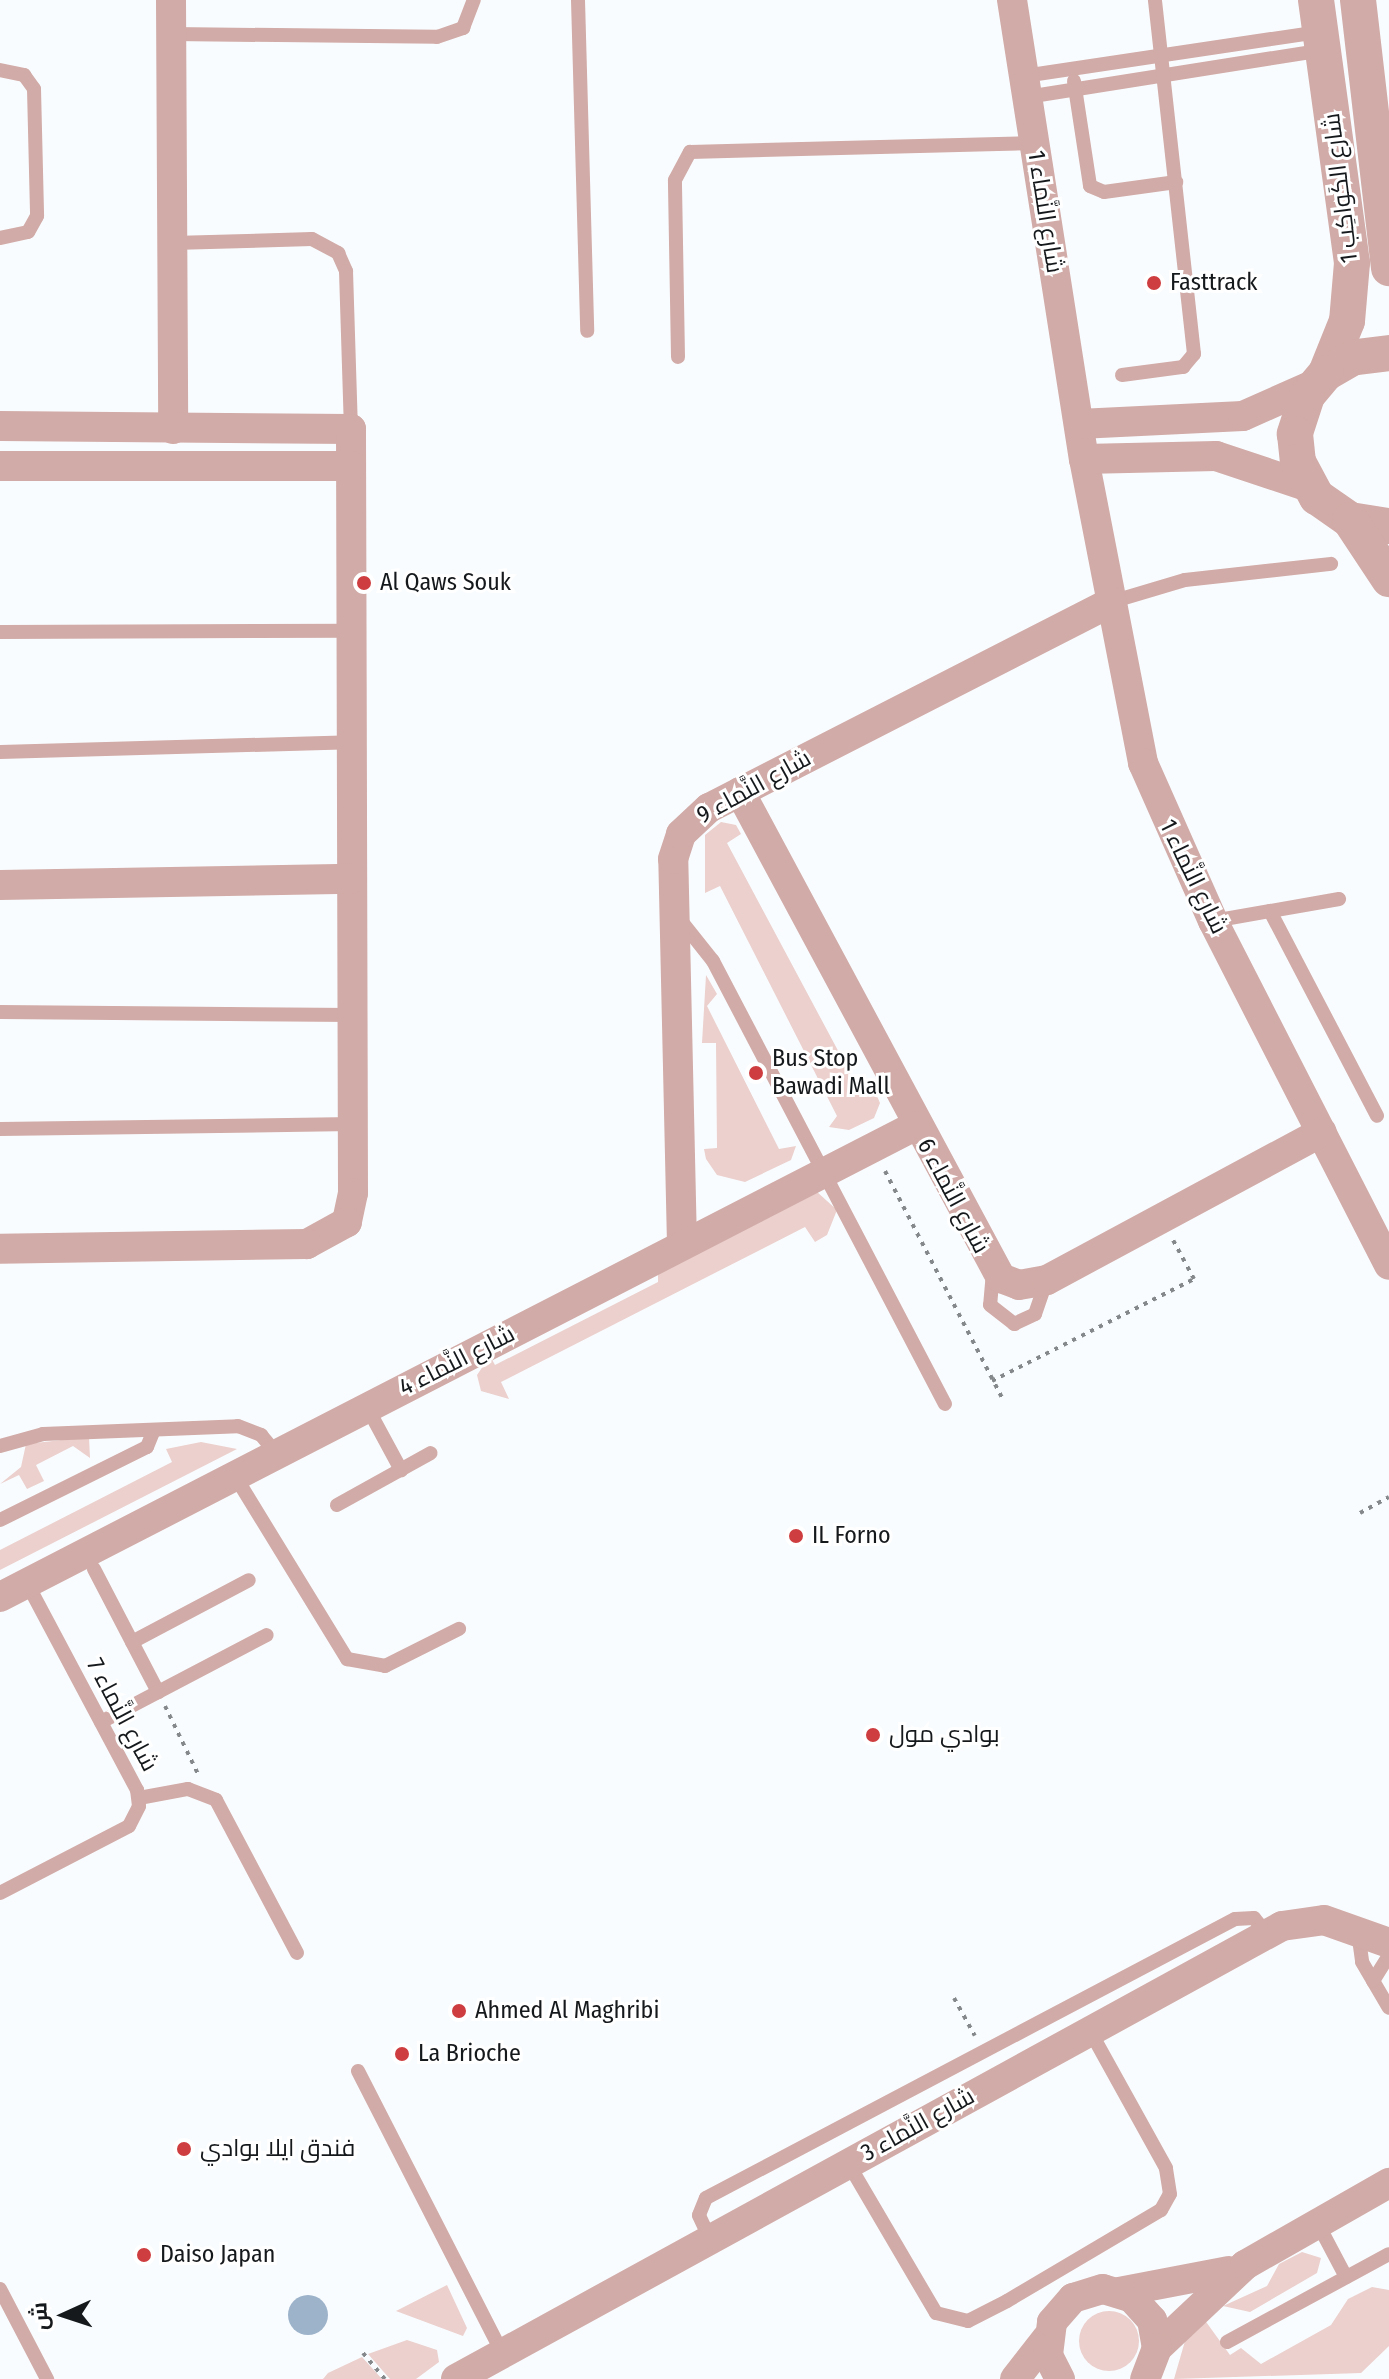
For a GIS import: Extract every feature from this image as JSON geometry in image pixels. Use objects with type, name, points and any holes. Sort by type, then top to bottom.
[{"type":"street","points":[[171,0],[173,429]]},
{"type":"street","name":"شارع النَّماء 1","points":[[1012,0],[1084,459],[1146,773],[1213,921],[1389,1265]]},
{"type":"street","name":"شارع الكَواكِب 1","points":[[1358,0],[1378,67],[1389,268]]},
{"type":"street","name":"شارع الكَواكِب 1","points":[[1309,487],[1295,434],[1347,321],[1352,263],[1320,27]]},
{"type":"street","points":[[1079,424],[1217,421],[1268,409],[1354,357],[1389,353]]},
{"type":"street","points":[[0,426],[351,429],[353,1124],[353,1208],[322,1242],[0,1249]]},
{"type":"street","points":[[1084,459],[1216,456],[1309,487],[1350,520],[1389,579]]},
{"type":"street","points":[[0,466],[351,466]]},
{"type":"street","points":[[1350,520],[1389,526]]},
{"type":"street","name":"شارع النَّماء 9","points":[[682,1244],[673,859],[681,834],[698,815],[740,792],[1111,602]]},
{"type":"street","name":"شارع النَّماء 6","points":[[740,792],[993,1272],[1019,1285],[1047,1280],[1322,1132]]},
{"type":"street","points":[[0,885],[352,879]]},
{"type":"street","name":"شارع النَّماء 4","points":[[0,1597],[915,1126]]},
{"type":"street","name":"شارع النَّماء 3","points":[[456,2379],[1266,1933],[1310,1919],[1389,1943]]},
{"type":"street","points":[[1015,2379],[1073,2298],[1183,2285],[1245,2265],[1389,2183]]},
{"type":"street","points":[[1151,2370],[1245,2265]]},
{"type":"street","points":[[1119,2292],[1152,2320],[1151,2370]]},
{"type":"street","points":[[1047,2338],[1060,2379]]},
{"type":"lane","points":[[172,34],[437,37],[463,28],[474,0]]},
{"type":"lane","points":[[578,0],[587,331]]},
{"type":"lane","points":[[1122,375],[1183,367],[1194,354],[1155,0]]},
{"type":"lane","points":[[1026,86],[1072,69],[1320,27]]},
{"type":"lane","points":[[1026,86],[1075,89],[1164,75],[1320,27]]},
{"type":"lane","points":[[1072,69],[1090,186],[1104,192],[1176,182]]},
{"type":"lane","points":[[0,70],[24,75],[34,89],[37,216],[28,232],[0,238]]},
{"type":"lane","points":[[678,357],[675,180],[690,152],[1034,143]]},
{"type":"lane","points":[[173,243],[312,239],[338,253],[346,271],[351,429]]},
{"type":"lane","points":[[1111,602],[1185,580],[1331,564]]},
{"type":"lane","points":[[0,632],[351,631]]},
{"type":"lane","points":[[0,752],[351,742]]},
{"type":"lane","points":[[1213,921],[1339,899]]},
{"type":"lane","points":[[1270,911],[1377,1116]]},
{"type":"lane","points":[[675,914],[713,961],[826,1171],[945,1404]]},
{"type":"lane","points":[[0,1012],[352,1015]]},
{"type":"lane","points":[[0,1129],[353,1124]]},
{"type":"lane","points":[[367,1407],[401,1470]]},
{"type":"lane","points":[[0,1446],[43,1434],[238,1426],[261,1435],[277,1454]]},
{"type":"lane","points":[[0,1520],[147,1447],[154,1430]]},
{"type":"lane","points":[[337,1505],[431,1453]]},
{"type":"lane","points":[[235,1476],[347,1659],[385,1666],[459,1629]]},
{"type":"lane","points":[[94,1569],[158,1692]]},
{"type":"lane","points":[[132,1642],[249,1580]]},
{"type":"lane","name":"شارع النَّماء 7","points":[[0,1893],[129,1826],[139,1798],[27,1583]]},
{"type":"lane","points":[[101,1722],[267,1635]]},
{"type":"lane","points":[[139,1798],[188,1789],[208,1794],[229,1817],[297,1953]]},
{"type":"lane","points":[[710,2239],[699,2215],[706,2198],[1241,1916],[1254,1918],[1266,1933]]},
{"type":"lane","points":[[1358,1932],[1360,1955],[1389,2008]]},
{"type":"lane","points":[[1373,1981],[1389,1955]]},
{"type":"lane","points":[[848,2163],[936,2313],[968,2321],[1007,2301],[1161,2210],[1170,2194],[1166,2168],[1090,2031]]},
{"type":"lane","points":[[358,2071],[503,2354]]},
{"type":"lane","points":[[1318,2224],[1346,2277]]},
{"type":"lane","points":[[1227,2342],[1389,2254]]},
{"type":"lane","points":[[0,2289],[47,2379]]},
{"type":"path","points":[[859,1154],[868,1173],[882,1166],[1003,1400]]},
{"type":"path","points":[[992,1381],[1194,1279],[1161,1219]]},
{"type":"path","points":[[1360,1513],[1389,1497]]},
{"type":"path","points":[[158,1692],[208,1794]]},
{"type":"path","points":[[363,2353],[385,2379]]},
{"type":"shaded area","points":[[721,822],[736,825],[741,834],[727,843],[858,1088],[871,1082],[880,1103],[874,1118],[849,1130],[829,1127],[837,1116],[720,886],[705,893],[705,835]]},
{"type":"shaded area","points":[[706,975],[717,994],[707,1006],[779,1149],[796,1146],[791,1160],[745,1182],[717,1175],[706,1159],[704,1149],[717,1148],[716,1043],[702,1043]]},
{"type":"shaded area","points":[[816,1191],[837,1210],[827,1235],[815,1242],[805,1227],[501,1382],[509,1399],[481,1391],[477,1375],[490,1356],[495,1365],[658,1282],[658,1270]]},
{"type":"shaded area","points":[[89,1437],[90,1458],[73,1446],[36,1465],[44,1481],[27,1489],[19,1475],[0,1484],[21,1467],[26,1444]]},
{"type":"shaded area","points":[[201,1442],[237,1449],[0,1570],[0,1550],[172,1462],[166,1449]]},
{"type":"shaded area","points":[[1302,2252],[1321,2258],[1317,2273],[1250,2312],[1223,2306],[1267,2286],[1279,2264]]},
{"type":"shaded area","points":[[447,2285],[467,2328],[463,2336],[396,2311]]},
{"type":"shaded area","points":[[1372,2287],[1389,2290],[1389,2346],[1361,2373],[1174,2379],[1185,2341],[1204,2319],[1230,2355],[1241,2348],[1261,2364],[1331,2325],[1348,2299]]},
{"type":"shaded area","points":[[1109,2311],[1121,2313],[1130,2320],[1137,2329],[1137,2353],[1130,2362],[1121,2369],[1109,2371],[1097,2369],[1088,2362],[1081,2353],[1079,2341],[1081,2329],[1088,2320],[1097,2313]]},
{"type":"shaded area","points":[[407,2340],[437,2350],[439,2362],[416,2379],[390,2379],[368,2354]]},
{"type":"shaded area","points":[[362,2357],[382,2379],[323,2379],[328,2373]]},
{"type":"water","points":[[308,2295],[322,2301],[328,2315],[322,2329],[308,2335],[294,2329],[288,2315],[294,2301]]},
{"type":"place","name":"Fasttrack","points":[[1154,283]]},
{"type":"place","name":"Al Qaws Souk","points":[[364,583]]},
{"type":"place","name":"Bus Stop Bawadi Mall","points":[[756,1073]]},
{"type":"place","name":"IL Forno","points":[[796,1536]]},
{"type":"place","name":"بوادي مول","points":[[873,1735]]},
{"type":"place","name":"Ahmed Al Maghribi","points":[[459,2011]]},
{"type":"place","name":"La Brioche","points":[[402,2054]]},
{"type":"place","name":"فندق ايلا بوادي","points":[[184,2149]]},
{"type":"place","name":"Daiso Japan","points":[[144,2255]]}]
